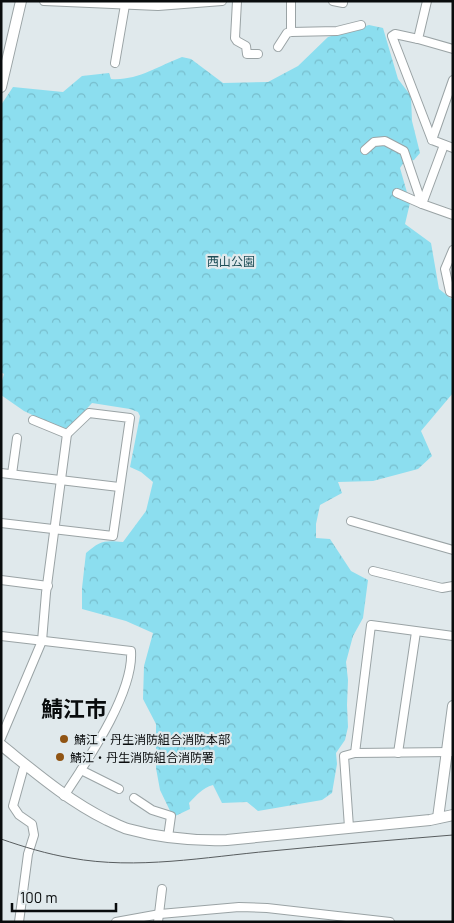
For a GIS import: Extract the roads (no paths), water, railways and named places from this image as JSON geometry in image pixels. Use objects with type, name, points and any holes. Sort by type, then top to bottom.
[{"type":"street","points":[[1,87],[21,1]]},
{"type":"street","points":[[44,1],[124,5],[222,1]]},
{"type":"street","points":[[237,1],[235,38],[246,46],[247,54],[258,54]]},
{"type":"street","points":[[291,1],[291,32]]},
{"type":"street","points":[[333,1],[343,3]]},
{"type":"street","points":[[418,39],[428,1]]},
{"type":"street","points":[[115,63],[124,5]]},
{"type":"street","points":[[278,47],[287,33],[337,31],[361,25]]},
{"type":"street","points":[[453,49],[395,34],[392,36],[432,140],[453,148]]},
{"type":"street","points":[[432,140],[450,96],[453,80]]},
{"type":"street","points":[[365,150],[374,142],[385,141],[404,151],[422,204]]},
{"type":"street","points":[[422,204],[444,145]]},
{"type":"street","points":[[397,193],[453,215]]},
{"type":"street","points":[[453,250],[445,269],[450,292],[453,293]]},
{"type":"street","points":[[1,523],[55,529],[113,536],[130,418],[89,414],[67,434],[61,480],[55,529],[48,586],[42,641],[1,738]]},
{"type":"street","points":[[33,420],[67,434]]},
{"type":"street","points":[[12,474],[17,438]]},
{"type":"street","points":[[1,473],[119,487]]},
{"type":"street","points":[[351,521],[453,550]]},
{"type":"street","points":[[373,571],[442,588],[453,586]]},
{"type":"street","points":[[1,580],[48,586]]},
{"type":"street","points":[[355,753],[371,625],[453,636]]},
{"type":"street","points":[[398,752],[416,632]]},
{"type":"street","points":[[1,636],[132,651],[132,664],[113,716],[64,796]]},
{"type":"street","points":[[438,818],[450,752],[453,706]]},
{"type":"street","points":[[1,745],[64,796],[94,813],[126,829],[168,837],[200,841],[226,840],[349,828],[453,815]]},
{"type":"street","points":[[349,828],[344,756],[355,753],[450,752]]},
{"type":"street","points":[[19,922],[28,854],[34,836],[32,824],[19,815],[13,806],[24,770]]},
{"type":"street","points":[[81,770],[97,780],[119,789]]},
{"type":"street","points":[[134,798],[152,810],[171,816],[168,837]]},
{"type":"street","points":[[159,918],[162,889]]},
{"type":"street","points":[[116,922],[239,907],[267,908],[390,922]]},
{"type":"tram line","points":[[1,839],[71,858],[121,863],[146,863],[453,835]]},
{"type":"place","name":"鯖江・丹生消防組合消防本部","points":[[64,739]]},
{"type":"place","name":"鯖江・丹生消防組合消防署","points":[[60,757]]},
{"type":"district","name":"鯖江市","points":[[74,708]]},
{"type":"park label","name":"西山公園","points":[[231,261]]}]
